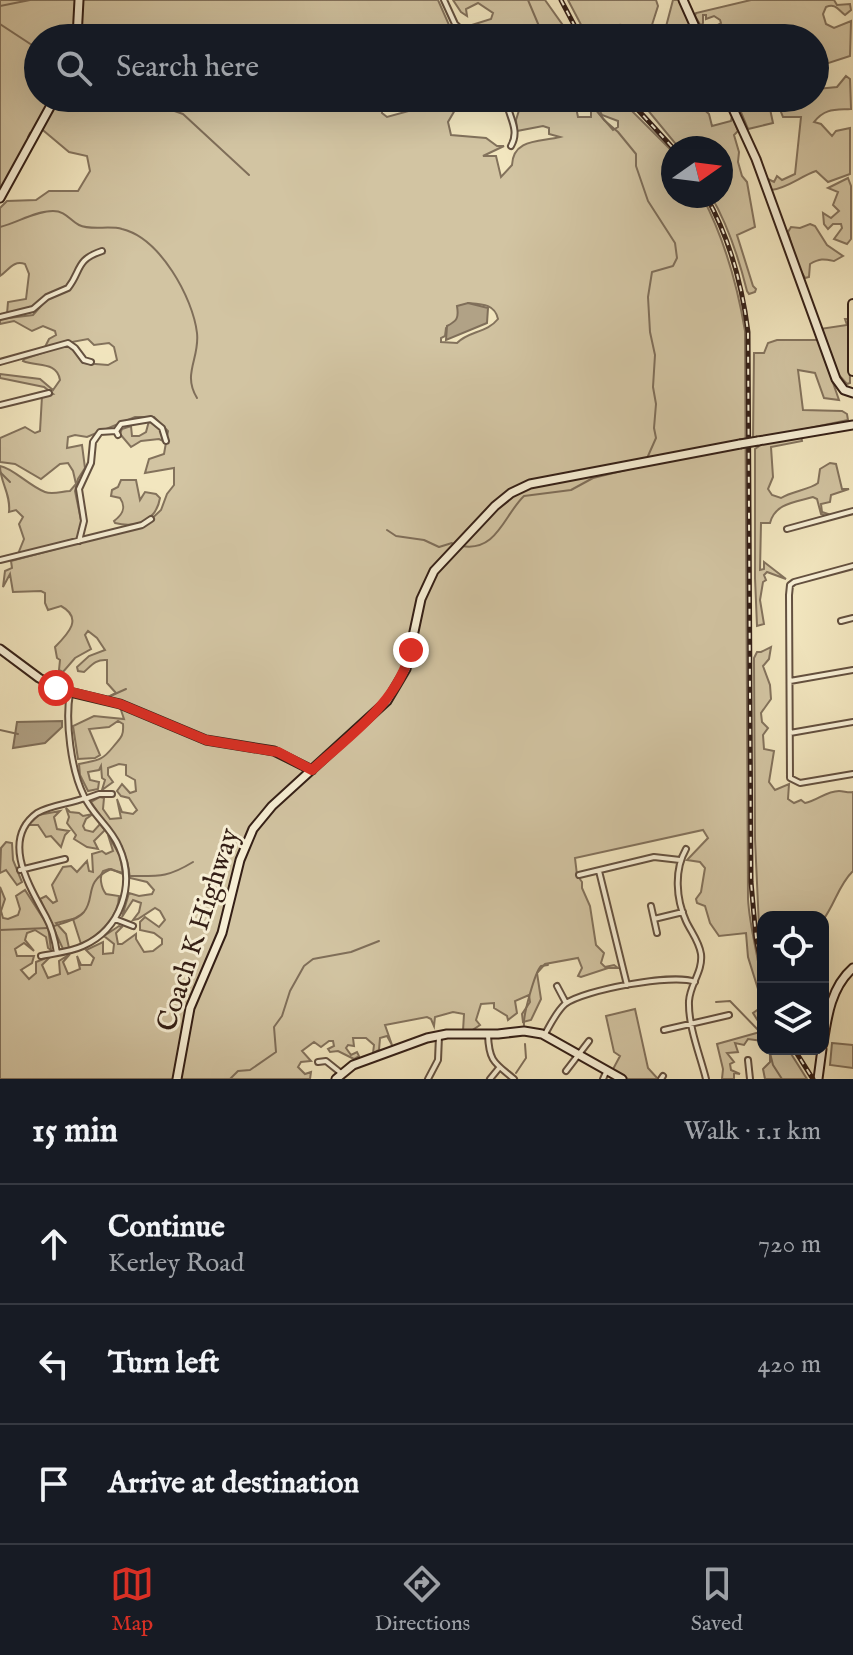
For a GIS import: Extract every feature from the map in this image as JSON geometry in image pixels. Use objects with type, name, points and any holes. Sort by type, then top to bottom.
[{"type":"main road","points":[[853,304],[853,371]]},
{"type":"street","points":[[78,24],[79,0]]},
{"type":"street","points":[[444,0],[455,24]]},
{"type":"street","points":[[683,0],[694,24]]},
{"type":"street","points":[[0,198],[47,112]]},
{"type":"street","points":[[508,112],[514,124],[515,139],[511,146]]},
{"type":"street","points":[[734,112],[756,159],[840,386],[846,391],[853,390]]},
{"type":"street","points":[[0,317],[33,309],[47,297],[68,288],[79,264],[102,251]]},
{"type":"street","points":[[0,362],[62,344],[71,344],[84,360],[91,362]]},
{"type":"street","points":[[0,405],[49,393]]},
{"type":"street","points":[[79,541],[84,521],[79,489],[91,463],[93,442],[100,432],[117,433],[121,424],[151,419],[162,428],[166,441]]},
{"type":"street","name":"Coach K Highway","points":[[177,1079],[190,1008],[222,933],[247,841],[266,812],[391,695],[406,669],[419,607],[432,575],[454,547],[506,496],[542,480],[853,425]]},
{"type":"street","points":[[787,529],[853,511]]},
{"type":"street","points":[[0,560],[142,525],[151,519]]},
{"type":"street","points":[[853,566],[790,585],[792,780],[804,783],[853,774]]},
{"type":"street","points":[[841,621],[853,618]]},
{"type":"street","points":[[0,649],[46,682],[70,693],[120,704],[206,740],[278,752],[312,770]]},
{"type":"street","points":[[790,681],[853,670]]},
{"type":"street","points":[[41,956],[86,945],[101,935],[115,919],[126,890],[124,861],[113,835],[85,799],[77,777],[68,724],[70,693]]},
{"type":"street","points":[[790,733],[853,722]]},
{"type":"street","points":[[57,953],[49,922],[20,870],[16,845],[25,823],[39,812],[99,794],[112,794]]},
{"type":"street","points":[[686,849],[680,860],[678,889],[683,912],[699,946],[701,962],[689,1002],[706,1079]]},
{"type":"street","points":[[579,875],[654,857],[680,860]]},
{"type":"street","points":[[20,870],[65,859]]},
{"type":"street","points":[[599,871],[627,985]]},
{"type":"street","points":[[651,906],[657,933]]},
{"type":"street","points":[[654,919],[683,912]]},
{"type":"street","points":[[115,919],[133,926]]},
{"type":"street","points":[[829,1020],[841,980],[853,968]]},
{"type":"street","points":[[544,1036],[566,1003],[581,996],[676,977],[695,982]]},
{"type":"street","points":[[557,986],[566,1003]]},
{"type":"street","points":[[664,1030],[729,1015]]},
{"type":"street","points":[[318,1062],[326,1061],[339,1076],[363,1061],[439,1035],[527,1031],[544,1036],[622,1079]]},
{"type":"street","points":[[428,1079],[438,1060],[439,1035]]},
{"type":"street","points":[[488,1035],[490,1055],[499,1068],[514,1079]]},
{"type":"street","points":[[566,1071],[589,1041]]},
{"type":"street","points":[[819,1076],[822,1055]]},
{"type":"street","points":[[748,1060],[750,1079]]},
{"type":"street","points":[[490,1079],[499,1068]]},
{"type":"street","points":[[603,1079],[607,1070]]},
{"type":"shaded area","points":[[0,0],[438,0],[449,24],[24,24],[24,112],[382,112],[387,117],[405,112],[454,112],[448,122],[451,135],[486,138],[497,146],[504,146],[483,156],[496,156],[501,177],[512,165],[517,150],[529,143],[560,137],[549,134],[549,128],[543,126],[517,131],[518,112],[577,112],[578,117],[591,117],[591,112],[598,112],[613,130],[618,127],[618,121],[600,112],[633,112],[661,140],[661,208],[707,208],[729,262],[745,331],[748,899],[757,957],[757,986],[748,957],[746,933],[719,936],[710,923],[705,906],[697,903],[705,868],[700,862],[687,860],[708,838],[703,830],[575,858],[577,875],[590,906],[596,945],[604,953],[601,963],[605,967],[614,965],[618,968],[581,977],[578,976],[582,968],[578,958],[545,964],[537,973],[541,999],[531,1020],[523,1022],[522,1014],[530,1002],[529,995],[515,1001],[517,1013],[508,1020],[494,1008],[494,1003],[481,1004],[476,1020],[480,1025],[471,1031],[463,1031],[464,1014],[453,1012],[435,1017],[434,1026],[427,1017],[385,1025],[392,1045],[387,1036],[380,1038],[379,1050],[373,1053],[374,1045],[366,1038],[353,1038],[354,1046],[348,1045],[346,1048],[351,1055],[357,1052],[359,1056],[354,1059],[338,1051],[330,1052],[328,1049],[334,1046],[333,1041],[321,1047],[314,1042],[302,1051],[311,1061],[301,1062],[298,1067],[305,1074],[311,1072],[310,1079],[0,1079],[0,887],[5,899],[1,911],[3,918],[18,915],[20,909],[16,896],[25,890],[48,926],[51,950],[46,937],[35,930],[27,933],[25,940],[34,951],[24,943],[15,949],[17,956],[34,956],[32,963],[21,970],[29,979],[36,973],[36,962],[51,956],[42,965],[48,978],[60,974],[59,961],[70,954],[63,962],[68,974],[80,969],[77,956],[81,965],[91,965],[94,958],[86,950],[103,942],[103,954],[113,953],[114,944],[104,936],[119,926],[122,927],[116,933],[118,944],[136,934],[144,952],[153,951],[162,944],[162,939],[154,933],[140,930],[140,922],[145,917],[159,927],[165,920],[155,908],[133,920],[141,903],[133,900],[122,917],[129,893],[139,896],[152,894],[154,890],[147,882],[130,878],[121,845],[91,802],[104,798],[103,809],[110,819],[121,818],[117,799],[122,812],[133,814],[137,810],[129,798],[117,791],[122,784],[130,793],[136,791],[135,780],[126,775],[126,765],[119,764],[108,768],[113,782],[102,790],[105,780],[101,766],[99,770],[88,772],[90,780],[99,782],[98,789],[88,791],[80,775],[79,764],[98,760],[105,755],[123,732],[123,724],[118,721],[109,727],[89,729],[100,755],[78,759],[73,726],[94,716],[124,719],[120,707],[108,697],[116,693],[107,683],[107,660],[96,662],[84,672],[78,671],[77,667],[89,656],[105,650],[88,631],[85,635],[91,649],[75,658],[63,672],[59,670],[60,660],[55,647],[72,626],[68,611],[61,606],[48,610],[45,593],[41,591],[13,592],[10,574],[3,587],[5,571],[12,568],[11,561],[145,525],[161,510],[174,485],[174,468],[145,473],[149,459],[164,454],[168,431],[154,417],[135,417],[87,437],[68,437],[67,448],[82,445],[85,468],[75,491],[82,525],[78,538],[18,554],[24,539],[19,524],[23,517],[16,510],[9,512],[0,466],[48,493],[70,491],[76,484],[68,463],[60,464],[41,479],[15,464],[0,462],[0,438],[25,427],[35,433],[40,431],[42,396],[53,394],[44,387],[0,378],[0,374],[40,379],[53,390],[60,380],[55,370],[28,363],[24,359],[71,345],[83,363],[108,365],[117,360],[114,347],[109,343],[94,345],[88,339],[45,347],[49,339],[56,335],[55,331],[43,326],[32,331],[14,321],[0,324],[0,319],[33,315],[40,307],[7,314],[8,302],[26,299],[29,274],[25,264],[17,263],[0,276],[0,208],[7,201],[36,200],[49,191],[78,191],[90,171],[87,156],[69,152],[38,126],[28,137],[30,139],[0,192]],"holes":[[[468,303],[491,308],[498,319],[494,324],[457,343],[441,342],[446,328],[455,322]]]},
{"type":"shaded area","points":[[453,0],[545,0],[562,24],[475,24],[491,19],[493,13],[478,3],[466,9],[467,16]]},
{"type":"shaded area","points":[[568,0],[656,0],[658,6],[652,24],[581,24]]},
{"type":"shaded area","points":[[673,0],[680,0],[690,24],[667,24]]},
{"type":"shaded area","points":[[751,0],[834,0],[837,5],[850,4],[851,10],[845,15],[837,8],[826,7],[823,14],[826,24],[719,24],[720,20],[714,16],[706,19],[703,15],[703,23],[700,24],[696,13]]},
{"type":"shaded area","points":[[851,21],[850,56],[829,63],[829,26],[834,28]]},
{"type":"shaded area","points":[[846,76],[850,79],[851,109],[829,111],[829,88],[837,87]]},
{"type":"shaded area","points":[[649,112],[707,112],[712,126],[731,121],[732,116],[738,131],[734,135],[739,152],[738,162],[747,182],[755,227],[737,235],[755,292],[749,294],[747,291],[728,230],[717,208],[733,208],[733,136],[669,136]]},
{"type":"shaded area","points":[[741,112],[771,112],[773,123],[748,129]]},
{"type":"shaded area","points":[[781,112],[826,112],[814,122],[821,124],[832,136],[836,131],[850,128],[850,174],[828,182],[816,171],[771,190],[768,179],[774,182],[777,176],[782,180],[795,174],[801,117],[783,117]]},
{"type":"shaded area","points":[[848,178],[851,186],[851,239],[847,244],[834,239],[842,228],[841,224],[833,224],[828,229],[823,213],[831,218],[839,211],[833,205],[838,192],[828,188]]},
{"type":"shaded area","points":[[815,226],[827,245],[843,256],[834,261],[822,260],[810,264],[809,277],[805,278],[797,264],[788,232],[791,227]]},
{"type":"shaded area","points":[[468,303],[488,308],[487,323],[446,340],[447,326],[455,321],[457,306]]},
{"type":"shaded area","points":[[849,313],[850,383],[847,384],[838,374],[820,329],[847,325],[845,319],[848,319]]},
{"type":"shaded area","points":[[777,340],[818,340],[839,400],[824,398],[815,373],[798,370],[803,410],[842,411],[847,414],[848,420],[753,440],[754,353],[764,353],[768,343]]},
{"type":"shaded area","points":[[149,421],[161,430],[163,441],[141,441],[131,447],[120,434],[122,429],[131,426],[132,436],[139,436],[146,432]]},
{"type":"shaded area","points":[[801,436],[802,441],[771,447],[773,477],[768,489],[772,495],[781,498],[818,483],[820,469],[830,463],[836,464],[842,489],[849,489],[831,495],[830,502],[821,504],[822,512],[828,514],[826,516],[821,514],[817,499],[813,497],[781,507],[770,523],[761,523],[760,570],[764,569],[764,562],[786,579],[767,572],[764,575],[766,580],[760,600],[764,624],[757,626],[755,449],[766,441]]},
{"type":"shaded area","points":[[121,480],[136,480],[140,500],[145,492],[160,498],[149,518],[137,524],[115,523],[123,511],[123,505],[120,498],[111,496]]},
{"type":"shaded area","points":[[771,647],[769,659],[763,666],[771,699],[761,713],[762,722],[768,728],[763,735],[764,749],[774,751],[769,782],[775,790],[789,784],[788,799],[794,803],[801,800],[809,802],[834,791],[853,792],[853,871],[829,911],[758,911],[754,658],[757,652]]},
{"type":"shaded area","points":[[62,721],[62,727],[45,743],[13,748],[17,722]]},
{"type":"shaded area","points":[[66,808],[83,816],[93,814],[83,826],[85,830],[93,832],[100,824],[105,830],[94,841],[98,849],[74,839],[76,835],[67,823]]},
{"type":"shaded area","points":[[60,811],[54,817],[57,829],[69,831],[61,847],[51,836],[46,837],[38,825],[28,825],[38,815]]},
{"type":"shaded area","points":[[108,835],[120,856],[123,873],[109,869],[103,871],[101,882],[106,894],[119,896],[116,911],[101,931],[81,944],[73,919],[56,923],[66,934],[69,948],[63,949],[40,899],[46,896],[53,903],[57,901],[52,885],[63,867],[71,866],[77,872],[87,861],[89,871],[93,872],[92,854],[113,851]]},
{"type":"shaded area","points":[[6,842],[12,843],[13,860],[22,882],[17,885],[6,870],[0,873],[1,848]]},
{"type":"shaded area","points":[[635,1009],[648,1068],[658,1079],[628,1079],[612,1071],[620,1056],[614,1052],[606,1016]]},
{"type":"shaded area","points":[[757,1033],[757,1040],[748,1039],[744,1045],[735,1043],[738,1052],[727,1053],[734,1062],[730,1064],[731,1070],[740,1074],[734,1073],[734,1079],[722,1079],[723,1069],[717,1044]]},
{"type":"shaded area","points":[[832,1043],[853,1045],[853,1068],[830,1065]]},
{"type":"shaded area","points":[[770,1055],[792,1055],[807,1079],[765,1079],[763,1069],[770,1062]]},
{"type":"waterway","points":[[0,6],[30,0]]},
{"type":"waterway","points":[[528,0],[538,24]]},
{"type":"waterway","points":[[0,24],[24,40]]},
{"type":"waterway","points":[[177,112],[249,175]]},
{"type":"waterway","points":[[598,112],[636,154],[636,166],[648,201],[675,243],[677,258],[673,266],[652,272],[648,297],[655,355],[653,387],[656,404],[656,438],[648,456]]},
{"type":"waterway","points":[[0,227],[40,213],[57,211],[84,227],[122,229],[149,244],[182,287],[194,319],[197,342],[191,381],[197,398]]},
{"type":"waterway","points":[[462,546],[474,546],[492,538],[524,496],[571,490],[593,478],[646,465]]},
{"type":"waterway","points":[[0,472],[10,482]]},
{"type":"waterway","points":[[387,530],[396,536],[424,540],[439,547],[452,543]]},
{"type":"waterway","points":[[106,698],[126,689]]},
{"type":"waterway","points":[[0,730],[18,734]]},
{"type":"waterway","points":[[129,876],[162,875],[193,862]]},
{"type":"waterway","points":[[54,926],[84,912],[93,884],[102,874],[111,869],[123,874]]},
{"type":"waterway","points":[[0,930],[48,928]]},
{"type":"waterway","points":[[230,1079],[238,1071],[250,1070],[276,1052],[274,1027],[304,966],[313,959],[351,952],[379,941]]},
{"type":"waterway","points":[[524,1025],[536,976],[541,966],[548,965]]},
{"type":"waterway","points":[[716,1002],[730,1001],[757,1029]]},
{"type":"waterway","points":[[516,1073],[526,1058],[525,1044]]},
{"type":"waterway","points":[[770,1055],[782,1079]]},
{"type":"railway","points":[[561,0],[574,24]]},
{"type":"railway","points":[[640,112],[662,136]]},
{"type":"railway","points":[[712,208],[734,262],[748,332],[751,882],[757,943]]},
{"type":"railway","points":[[798,1055],[813,1079]]},
{"type":"route","points":[[56,688],[120,704],[206,740],[278,752],[312,770],[387,701],[406,669],[411,650]]}]
